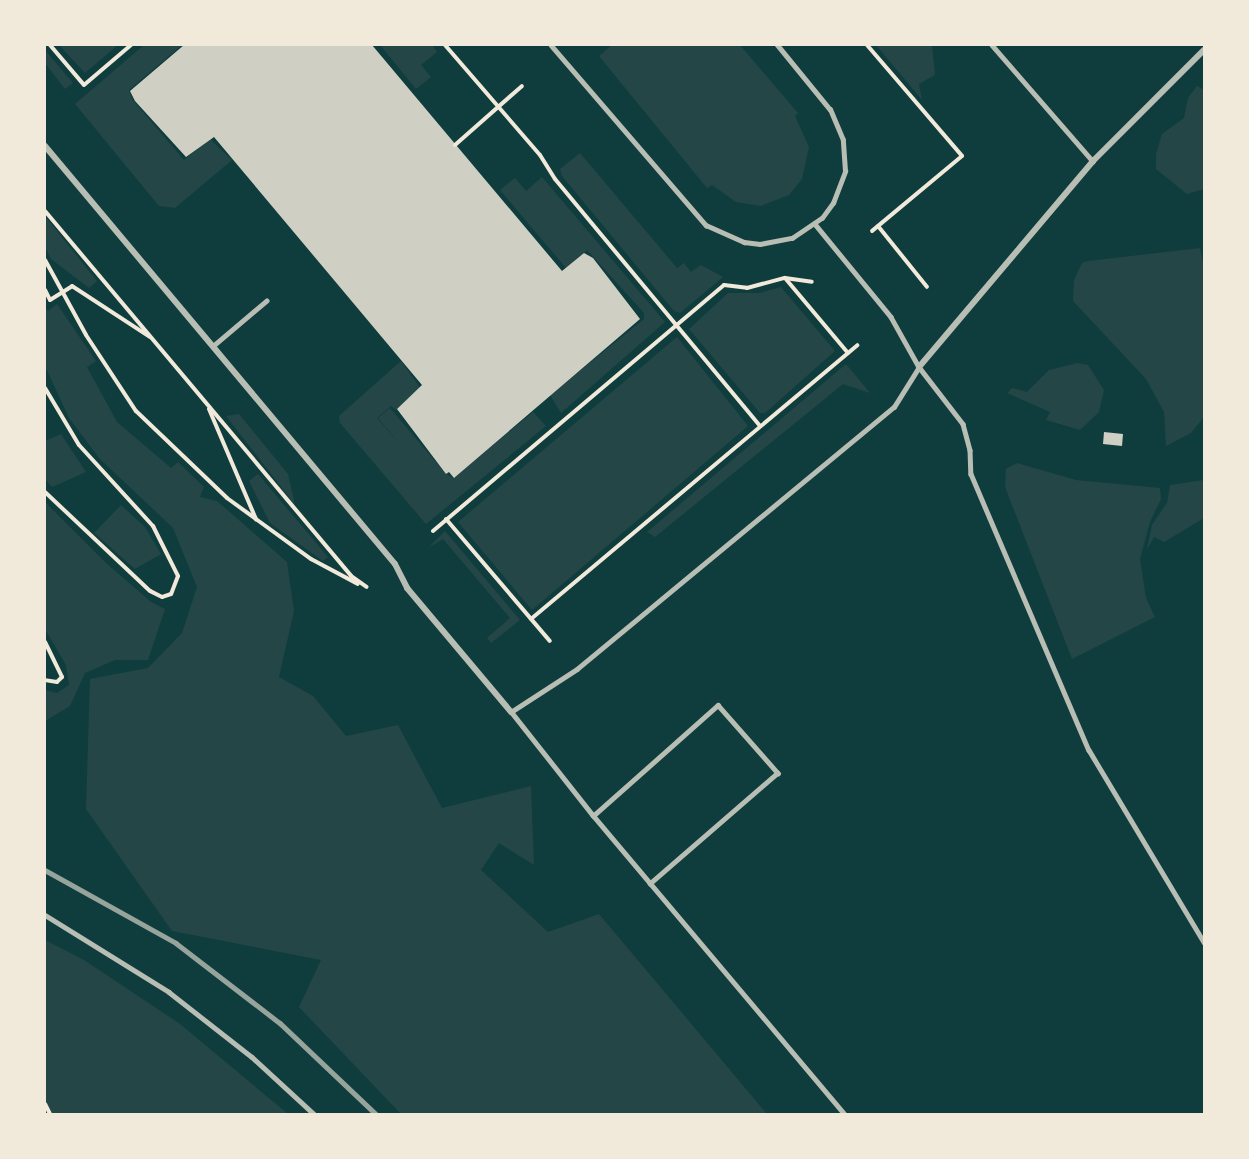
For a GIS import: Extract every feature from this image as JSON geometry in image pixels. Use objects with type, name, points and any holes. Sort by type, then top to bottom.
[{"type":"street","points":[[920,367],[1093,162],[1204,50]]},
{"type":"street","points":[[45,146],[395,564],[407,588],[511,712]]},
{"type":"lane","points":[[551,45],[695,214],[718,233],[744,242],[775,243],[792,238],[815,224],[833,203],[845,171],[843,140],[830,110],[777,45]]},
{"type":"lane","points":[[992,45],[1093,162]]},
{"type":"lane","points":[[815,224],[891,317],[920,367],[963,424],[970,450],[971,474],[1089,750],[1204,942]]},
{"type":"lane","points":[[213,346],[266,301]]},
{"type":"lane","points":[[844,1114],[593,816],[511,712],[586,662],[894,407],[920,367]]},
{"type":"lane","points":[[593,816],[718,705],[778,773],[650,884]]},
{"type":"lane","points":[[45,915],[177,998],[314,1114]]},
{"type":"path","points":[[50,45],[84,85],[131,45]]},
{"type":"path","points":[[445,45],[498,106],[760,426]]},
{"type":"path","points":[[867,45],[962,156],[872,231]]},
{"type":"path","points":[[455,145],[522,86]]},
{"type":"path","points":[[45,211],[351,576],[367,587],[311,559],[257,521],[207,481],[136,411],[61,293],[45,260]]},
{"type":"path","points":[[878,226],[927,287]]},
{"type":"path","points":[[785,278],[848,353]]},
{"type":"path","points":[[433,531],[724,285],[747,288],[785,278],[812,282]]},
{"type":"path","points":[[45,290],[50,300],[72,286],[155,341]]},
{"type":"path","points":[[531,619],[857,345]]},
{"type":"path","points":[[45,388],[79,445],[153,526],[178,576],[171,594],[162,597],[150,591],[45,492]]},
{"type":"path","points":[[207,403],[257,521]]},
{"type":"path","points":[[446,519],[550,641]]},
{"type":"path","points":[[45,642],[62,677],[57,682],[45,680]]},
{"type":"path","points":[[45,1104],[50,1114]]},
{"type":"shaded area","points":[[59,45],[118,45],[85,73]]},
{"type":"shaded area","points":[[144,45],[182,45],[129,90],[132,99],[184,160],[210,139],[232,160],[175,208],[159,206],[75,104]]},
{"type":"shaded area","points":[[380,45],[432,45],[437,52],[421,65],[431,77],[416,89]]},
{"type":"shaded area","points":[[612,45],[740,45],[798,113],[795,116],[809,147],[802,179],[789,195],[761,206],[736,202],[712,185],[707,188],[599,56]]},
{"type":"shaded area","points":[[876,45],[932,45],[935,75],[919,84],[922,100]]},
{"type":"shaded area","points":[[45,50],[73,83],[65,89],[45,63]]},
{"type":"shaded area","points":[[1197,86],[1204,90],[1204,189],[1187,194],[1156,169],[1156,154],[1162,134],[1184,118],[1188,98]]},
{"type":"shaded area","points":[[580,153],[677,268],[684,263],[691,272],[701,265],[723,277],[680,313],[674,311],[562,176],[560,169]]},
{"type":"shaded area","points":[[542,177],[665,322],[561,413],[550,395],[644,319],[644,313],[587,250],[566,268],[500,190],[515,178],[526,191]]},
{"type":"shaded area","points":[[45,216],[97,281],[89,288],[51,259],[45,247]]},
{"type":"shaded area","points":[[1200,248],[1204,266],[1204,417],[1191,433],[1166,446],[1164,412],[1146,379],[1073,301],[1074,280],[1082,263],[1088,261]]},
{"type":"shaded area","points":[[781,287],[835,351],[765,413],[760,413],[689,329],[728,293],[759,293]]},
{"type":"shaded area","points":[[57,304],[96,361],[87,367],[117,422],[171,468],[178,462],[204,487],[200,497],[217,501],[287,562],[294,611],[279,677],[313,696],[346,736],[398,725],[442,808],[531,786],[534,865],[499,843],[481,870],[548,932],[599,914],[767,1114],[401,1114],[299,1007],[321,960],[172,931],[86,809],[90,679],[148,668],[182,633],[197,587],[173,528],[99,458],[69,418],[45,366],[45,307],[48,311]]},
{"type":"shaded area","points":[[677,337],[748,426],[532,610],[458,522]]},
{"type":"shaded area","points":[[401,361],[421,389],[396,410],[391,406],[377,418],[402,447],[378,418],[390,408],[446,474],[453,478],[533,412],[546,426],[426,524],[340,423],[339,416]]},
{"type":"shaded area","points":[[1077,363],[1088,365],[1104,390],[1099,412],[1080,430],[1046,420],[1050,412],[1007,393],[1012,388],[1027,392],[1049,370]]},
{"type":"shaded area","points":[[846,364],[870,393],[843,384],[655,537],[647,532]]},
{"type":"shaded area","points":[[239,414],[288,474],[295,505],[226,416]]},
{"type":"shaded area","points":[[61,434],[86,472],[52,487],[45,479],[45,441]]},
{"type":"shaded area","points":[[1017,463],[1076,480],[1160,488],[1161,499],[1150,522],[1140,559],[1146,598],[1155,617],[1072,659],[1005,487],[1006,469]]},
{"type":"shaded area","points":[[258,474],[328,557],[323,561],[270,523],[249,481]]},
{"type":"shaded area","points":[[1204,480],[1204,518],[1164,542],[1154,537],[1147,549],[1152,525],[1167,503],[1170,485]]},
{"type":"shaded area","points":[[45,502],[106,563],[151,602],[165,609],[148,660],[115,660],[85,673],[70,706],[45,721],[45,690],[57,693],[69,685],[66,665],[45,629]]},
{"type":"shaded area","points":[[121,505],[145,527],[161,554],[135,569],[94,533]]},
{"type":"shaded area","points":[[445,531],[520,620],[491,643],[487,638],[510,618],[443,539],[428,548]]},
{"type":"shaded area","points":[[45,940],[84,960],[180,1024],[288,1114],[45,1114]]},
{"type":"building","points":[[184,45],[372,45],[562,271],[584,253],[593,258],[640,319],[454,478],[449,472],[446,474],[397,409],[422,385],[214,137],[186,157],[135,101],[130,91]]},
{"type":"building","points":[[1104,432],[1123,434],[1122,446],[1103,444]]},
{"type":"railway","points":[[45,870],[176,943],[280,1023],[376,1114]]}]
